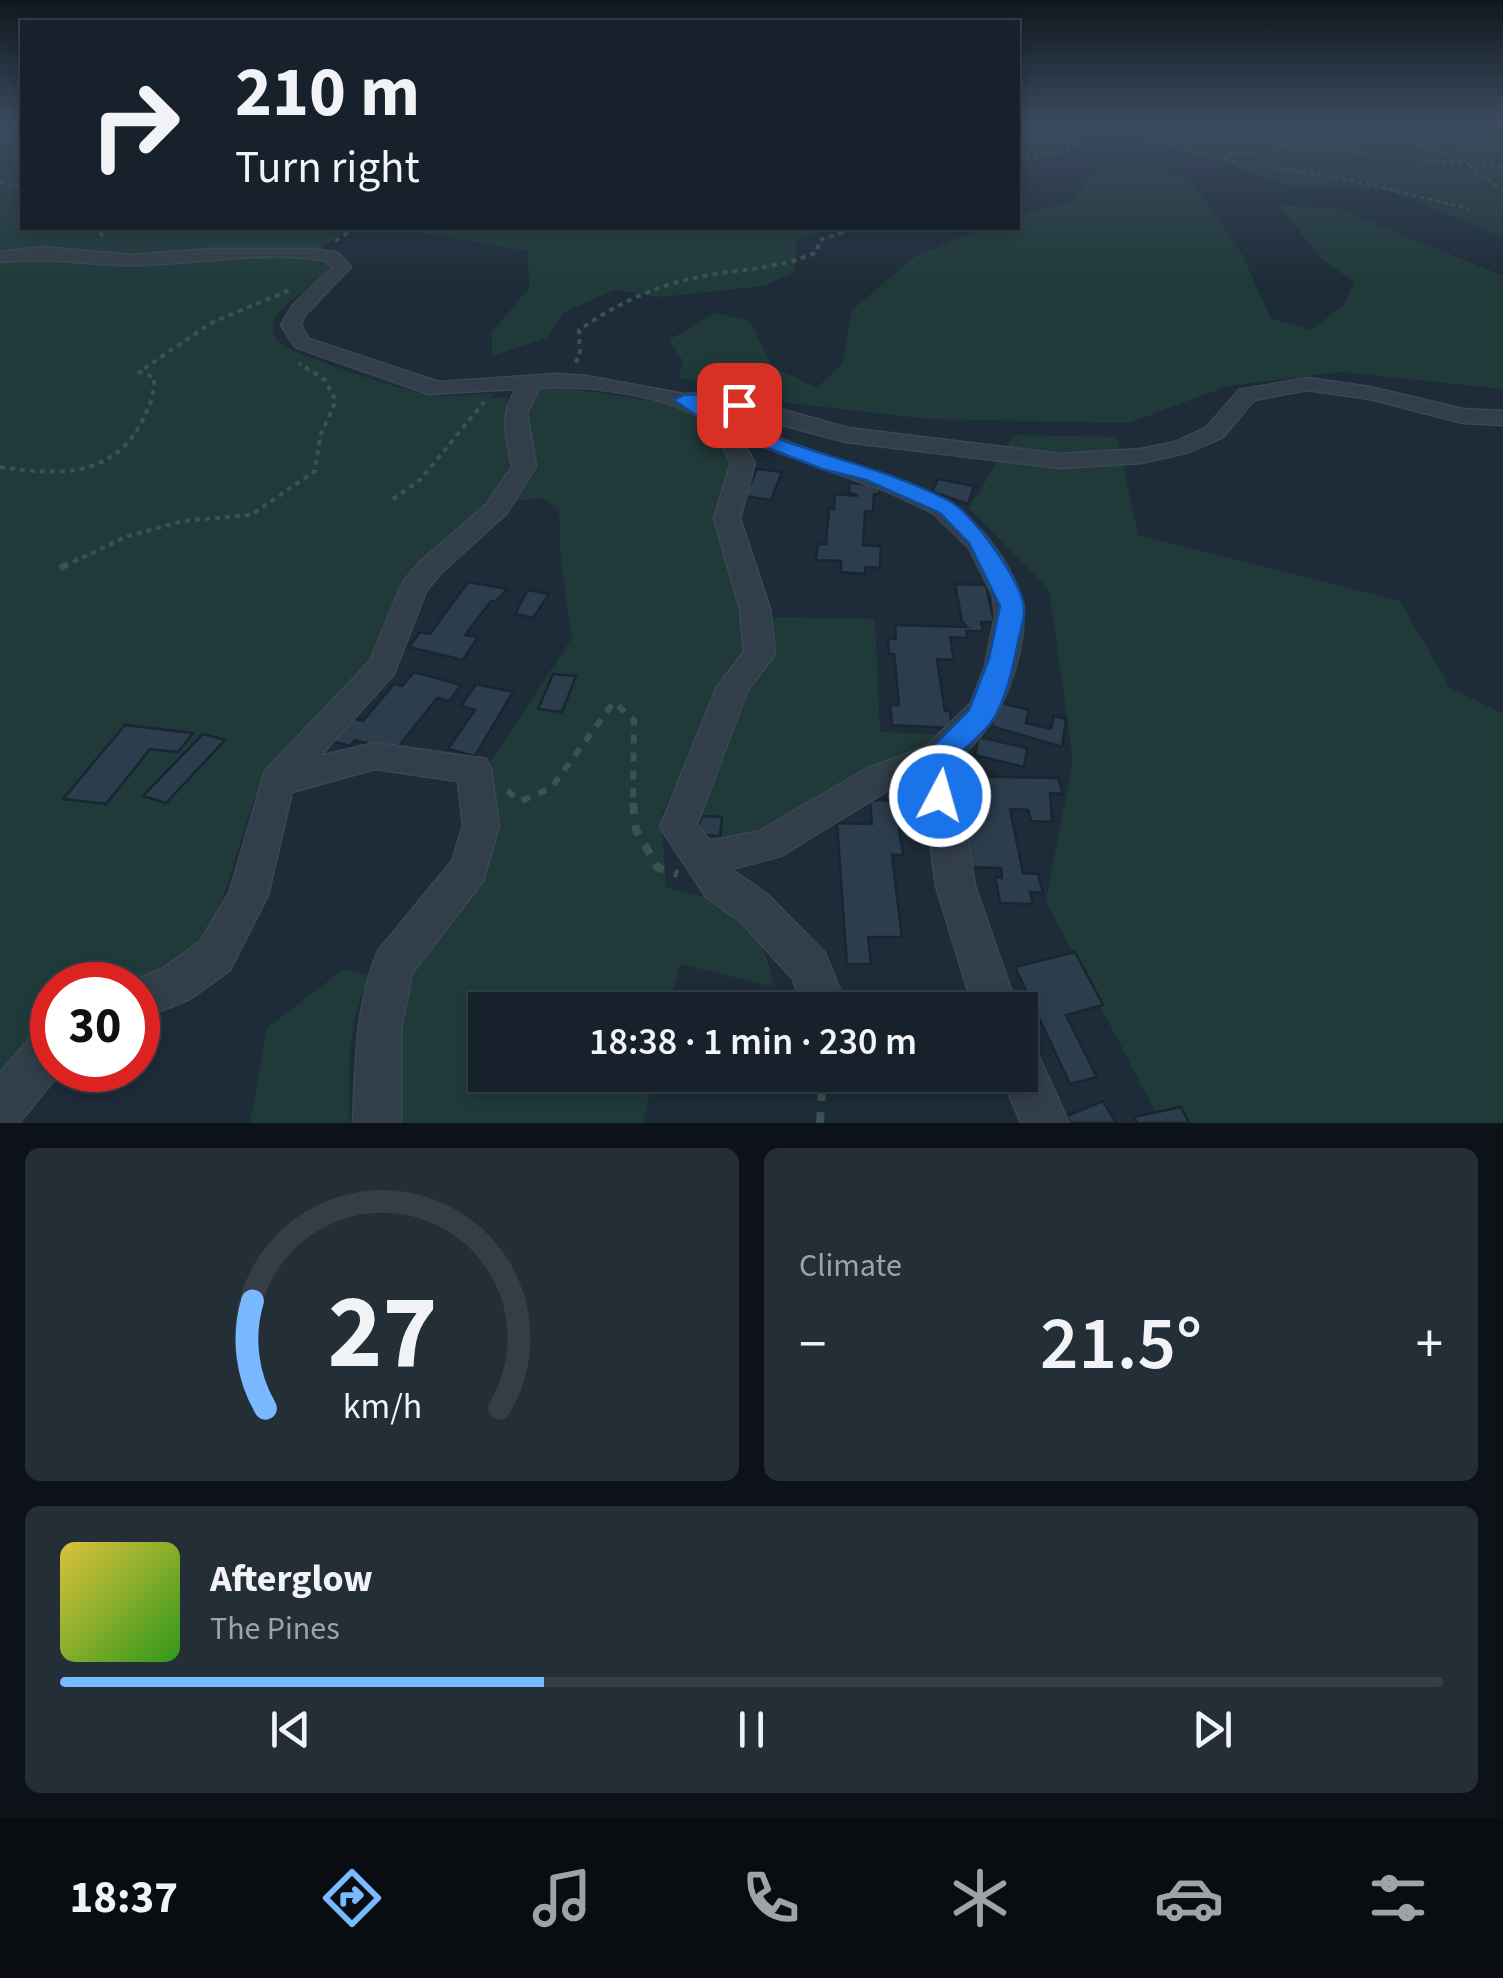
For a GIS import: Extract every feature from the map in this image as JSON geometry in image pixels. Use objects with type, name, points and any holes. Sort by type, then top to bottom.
[{"type":"street","points":[[0,257],[64,252],[131,260],[213,254],[332,257],[342,268],[295,310],[290,325],[302,343],[437,389],[531,383],[684,400],[716,398],[846,435],[1060,460],[1126,458],[1182,448],[1216,432],[1247,395],[1293,386],[1339,388],[1463,416],[1503,418]]},
{"type":"street","points":[[160,991],[175,985],[215,956],[248,895],[277,781],[383,666],[413,589],[431,567],[496,509],[524,466],[514,419],[515,404],[531,383]]},
{"type":"street","points":[[684,400],[719,422],[812,459],[911,491],[947,508],[978,540],[1012,606],[1006,642],[981,716],[937,757],[878,779],[768,845],[710,872]]},
{"type":"street","points":[[719,422],[743,464],[726,518],[744,562],[756,609],[760,654],[733,687],[678,826],[710,872],[754,908],[810,966],[819,992]]},
{"type":"street","points":[[277,781],[375,756],[474,769],[482,826],[469,868],[393,965],[380,1030],[376,1123]]},
{"type":"street","points":[[937,757],[943,834],[956,902],[989,992]]},
{"type":"street","points":[[0,1109],[30,1073]]},
{"type":"street","points":[[1031,1092],[1044,1123]]},
{"type":"path","points":[[1343,177],[1470,209]]},
{"type":"path","points":[[393,499],[420,480],[480,406],[580,357],[579,330],[624,299],[695,278],[795,263],[817,252],[819,240],[850,230]]},
{"type":"path","points":[[0,467],[60,476],[109,461],[135,436],[156,389],[154,377],[139,372],[157,356],[274,294],[334,278]]},
{"type":"path","points":[[60,568],[128,536],[183,521],[251,514],[316,471],[320,436],[336,401],[325,380],[296,361],[302,343]]},
{"type":"path","points":[[474,769],[521,801],[551,788],[614,702],[634,720],[632,791],[636,830],[658,868],[710,872]]},
{"type":"path","points":[[820,1123],[823,1092]]},
{"type":"green space","points":[[0,177],[20,177],[20,230],[346,230],[308,257],[331,265],[328,273],[284,307],[273,321],[276,338],[306,356],[418,392],[445,396],[493,393],[489,399],[507,397],[506,430],[512,460],[486,507],[402,587],[365,671],[273,771],[254,799],[211,935],[190,961],[160,975],[160,962],[30,962],[30,1051],[0,1079]]},
{"type":"green space","points":[[1090,177],[1191,180],[1243,256],[1271,319],[1311,330],[1344,305],[1354,282],[1323,260],[1278,205],[1340,209],[1503,276],[1503,389],[1341,372],[1228,386],[1129,423],[928,419],[781,402],[679,377],[683,361],[669,340],[715,313],[750,321],[772,366],[816,388],[842,365],[852,310],[913,258],[977,230],[1020,230],[1020,215],[1072,201]]},
{"type":"green space","points":[[1263,177],[1503,177],[1503,237],[1389,191],[1280,184]]},
{"type":"green space","points":[[404,230],[831,230],[797,240],[794,272],[764,286],[661,297],[614,290],[563,313],[548,337],[492,356],[492,332],[529,288],[528,251]]},
{"type":"green space","points":[[566,388],[678,407],[710,426],[727,453],[730,474],[720,502],[718,532],[749,649],[704,725],[661,815],[666,888],[711,900],[741,916],[761,943],[774,987],[680,964],[673,992],[468,992],[468,1092],[650,1092],[643,1123],[382,1123],[381,1075],[408,970],[463,907],[483,876],[478,780],[572,638],[561,563],[559,509],[543,498],[510,501],[524,401],[539,389]]},
{"type":"green space","points":[[1014,435],[1117,437],[1138,535],[1400,601],[1450,688],[1503,714],[1503,1123],[1161,1123],[1046,901],[1073,760],[1049,590],[969,508]]},
{"type":"green space","points":[[763,617],[875,619],[880,732],[954,735],[840,799],[711,851],[688,812]]},
{"type":"green space","points":[[344,969],[370,976],[353,1029],[349,1123],[250,1123],[267,1028]]},
{"type":"building","points":[[757,469],[782,472],[771,500],[745,496]]},
{"type":"building","points":[[938,479],[974,486],[968,504],[932,492]]},
{"type":"building","points":[[849,483],[880,485],[879,494],[874,494],[873,512],[865,511],[863,545],[881,546],[880,568],[865,567],[865,574],[841,572],[841,561],[816,560],[818,544],[826,544],[829,508],[834,509],[835,494],[858,496],[849,492]]},
{"type":"building","points":[[468,582],[508,589],[491,601],[465,635],[478,637],[463,660],[409,647],[420,632],[430,634]]},
{"type":"building","points":[[955,584],[986,585],[994,622],[981,622],[983,631],[966,631],[968,638],[950,637],[954,660],[937,659],[945,711],[950,711],[952,728],[892,725],[890,705],[899,705],[894,654],[889,654],[888,638],[896,639],[895,625],[967,627],[962,621]]},
{"type":"building","points":[[528,590],[549,594],[533,618],[515,614]]},
{"type":"building","points":[[414,672],[461,685],[449,701],[437,698],[395,751],[355,740],[350,746],[328,740],[349,717],[363,721],[394,684],[402,686]]},
{"type":"building","points":[[553,674],[576,676],[562,712],[538,709]]},
{"type":"building","points":[[476,684],[513,692],[475,756],[448,749],[475,710],[461,706]]},
{"type":"building","points":[[998,702],[1029,710],[1026,723],[1051,729],[1054,716],[1066,719],[1062,747],[991,726]]},
{"type":"building","points":[[125,725],[193,733],[178,752],[150,749],[106,804],[63,799]]},
{"type":"building","points":[[203,734],[225,740],[166,803],[143,796]]},
{"type":"building","points":[[979,737],[1027,748],[1024,767],[975,755]]},
{"type":"building","points":[[955,776],[1058,778],[1063,794],[1050,793],[1052,822],[1031,821],[1028,810],[1010,809],[1023,873],[1038,874],[1043,893],[1030,892],[1033,904],[1000,903],[995,877],[1002,878],[1001,868],[970,867]]},
{"type":"building","points":[[870,800],[903,801],[906,821],[898,821],[903,855],[892,855],[902,937],[868,937],[871,964],[847,964],[837,823],[872,824]]},
{"type":"building","points":[[701,816],[722,817],[720,836],[698,835]]},
{"type":"building","points":[[1075,952],[1103,1005],[1066,1015],[1097,1077],[1070,1084],[1038,1016],[1038,992],[1027,992],[1015,967]]},
{"type":"building","points":[[1103,1101],[1116,1123],[1071,1123],[1067,1116]]},
{"type":"building","points":[[1181,1107],[1189,1123],[1137,1123],[1134,1117]]},
{"type":"route","points":[[739,405],[716,398],[684,400],[719,422],[779,447],[873,476],[947,508],[978,540],[992,563],[1012,606],[1002,659],[981,716],[937,757],[940,796]]}]
